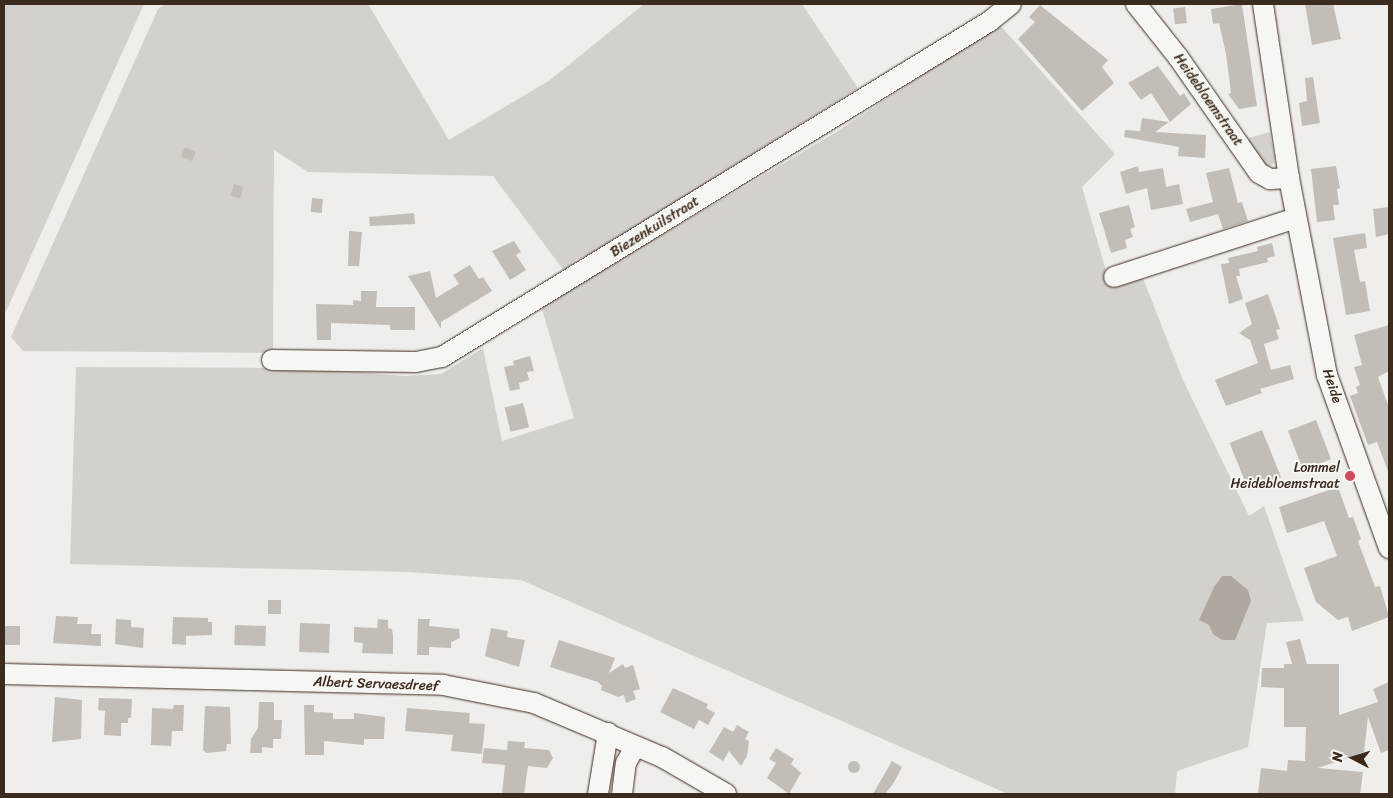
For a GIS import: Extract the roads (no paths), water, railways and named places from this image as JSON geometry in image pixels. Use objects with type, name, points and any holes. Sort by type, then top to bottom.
[{"type":"street","name":"Biezenkuilstraat","points":[[272,360],[416,362],[442,357],[990,20],[1011,4]]},
{"type":"street","name":"Heidebloemstraat","points":[[1136,4],[1178,57],[1259,173],[1270,179],[1289,178]]},
{"type":"street","name":"Heide","points":[[1263,4],[1289,178],[1327,375],[1389,548]]},
{"type":"street","points":[[1114,277],[1296,218]]},
{"type":"street","name":"Albert Servaesdreef","points":[[4,674],[443,685],[534,703],[662,757],[726,794]]},
{"type":"street","points":[[598,794],[608,733]]},
{"type":"street","points":[[622,794],[626,763],[635,746]]},
{"type":"place","name":"Lommel Heidebloemstraat","points":[[1350,476]]}]
